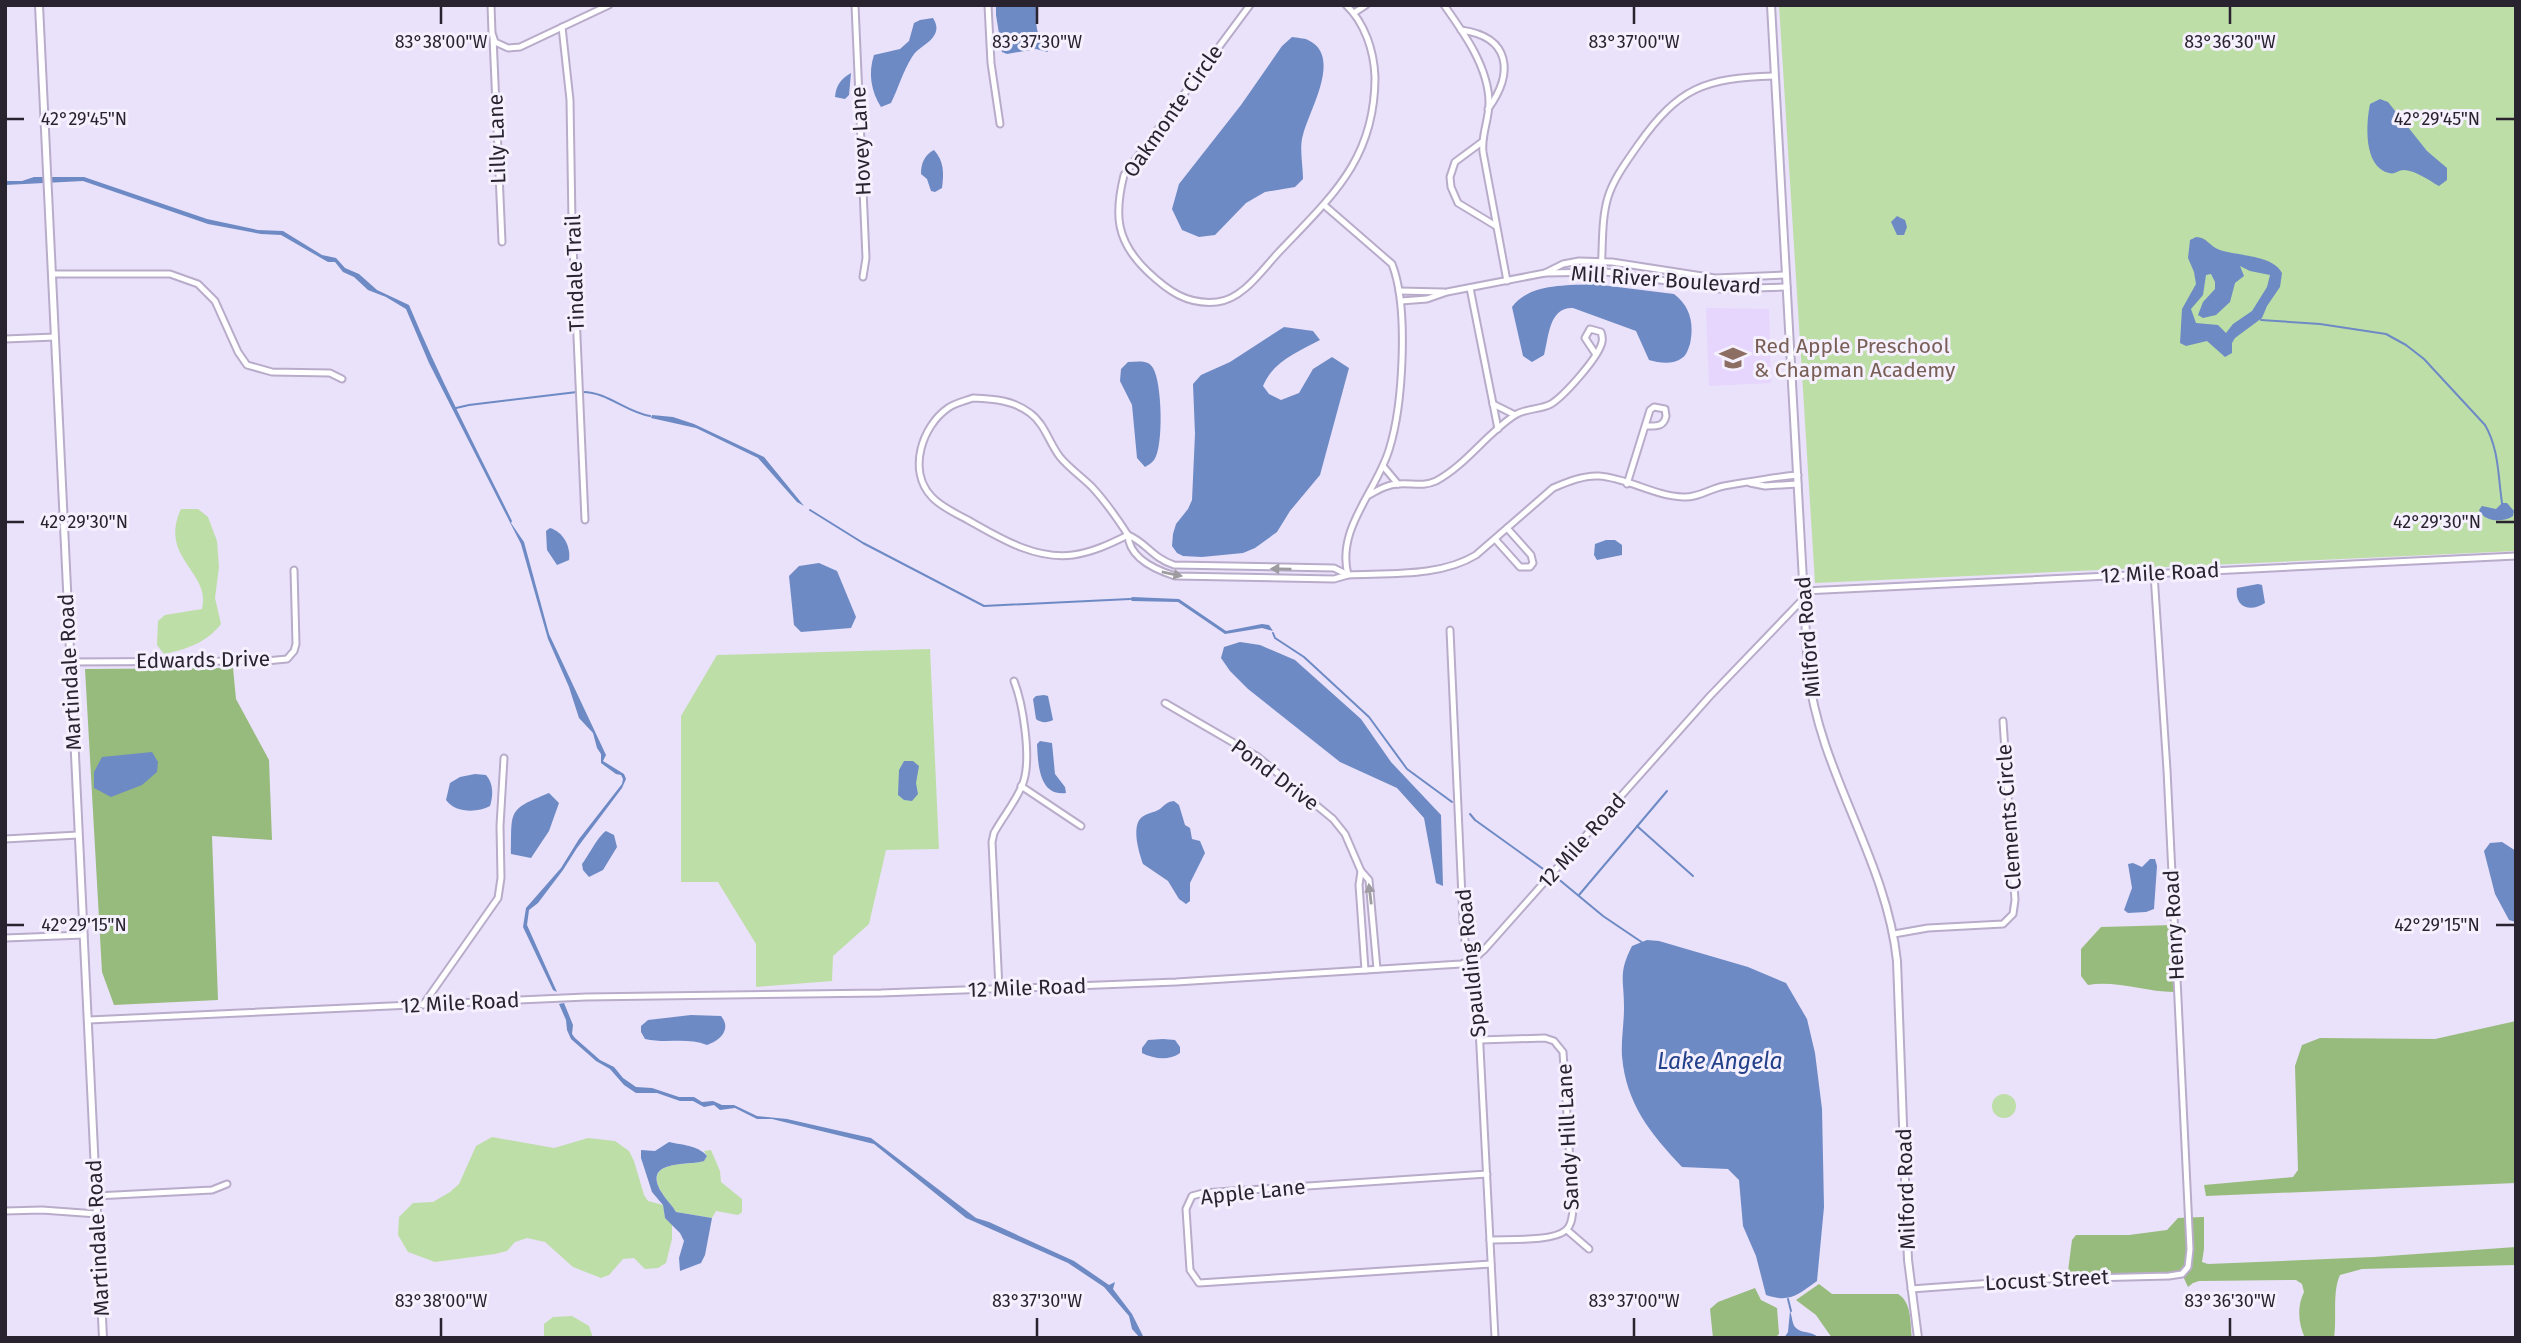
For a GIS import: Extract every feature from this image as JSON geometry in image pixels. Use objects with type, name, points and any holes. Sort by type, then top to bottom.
[{"type":"street","name":"Martindale Road","points":[[39,5],[103,1338]]},
{"type":"street","name":"Lilly Lane","points":[[491,5],[502,242]]},
{"type":"street","points":[[494,37],[498,46],[515,48],[608,5]]},
{"type":"street","name":"Hovey Lane","points":[[855,5],[866,258],[863,277]]},
{"type":"street","points":[[988,5],[991,63],[1000,124]]},
{"type":"street","name":"Oakmonte Circle","points":[[1250,5],[1125,175],[1118,201],[1119,222],[1130,255],[1168,292],[1194,301],[1219,302],[1241,292],[1324,205],[1346,177],[1365,144],[1375,101],[1374,58],[1354,13],[1346,5]]},
{"type":"street","points":[[1354,13],[1366,5]]},
{"type":"street","points":[[1444,5],[1461,30],[1485,78],[1488,109],[1482,142],[1507,281]]},
{"type":"street","name":"Milford Road","points":[[1771,5],[1808,671],[1814,709],[1825,744],[1879,878],[1894,934],[1908,1260],[1918,1338]]},
{"type":"street","name":"Tindale Trail","points":[[562,27],[573,158],[572,222],[585,520]]},
{"type":"street","points":[[1461,30],[1492,41],[1500,50],[1505,70],[1501,92],[1488,109]]},
{"type":"street","points":[[1601,272],[1609,195],[1624,166],[1651,127],[1685,94],[1717,81],[1774,76]]},
{"type":"street","points":[[1482,142],[1455,162],[1450,177],[1451,187],[1458,203],[1496,226]]},
{"type":"street","points":[[1324,205],[1392,264],[1401,302],[1399,404],[1383,466],[1354,522],[1346,544],[1345,563],[1348,575]]},
{"type":"street","name":"Mill River Boulevard","points":[[1545,273],[1563,264],[1602,261],[1715,278],[1786,275]]},
{"type":"street","name":"Mill River Boulevard","points":[[1401,302],[1427,299],[1447,292],[1545,273],[1601,272],[1720,289],[1787,287]]},
{"type":"street","points":[[52,274],[170,274],[198,284],[215,301],[238,352],[247,365],[272,372],[330,373],[342,379]]},
{"type":"street","points":[[1470,288],[1498,429]]},
{"type":"street","name":"Mill River Boulevard","points":[[1399,291],[1447,292]]},
{"type":"street","points":[[1369,495],[1398,484],[1416,486],[1435,481],[1448,474],[1516,415],[1544,407],[1560,397],[1584,371],[1595,354],[1603,340],[1601,332],[1590,329],[1585,338],[1595,354]]},
{"type":"street","points":[[5,339],[55,337]]},
{"type":"street","points":[[1128,535],[1098,549],[1072,555],[1045,554],[1013,544],[955,513],[932,497],[920,467],[927,431],[950,407],[973,398],[997,399],[1018,405],[1042,425],[1062,459],[1107,505],[1128,535],[1138,539],[1154,557],[1174,565],[1334,568],[1348,575]]},
{"type":"street","points":[[1493,404],[1516,415]]},
{"type":"street","points":[[1627,484],[1647,426]]},
{"type":"street","points":[[1383,466],[1398,484]]},
{"type":"street","points":[[1128,535],[1128,544],[1142,561],[1175,576],[1334,579],[1348,575],[1441,569],[1463,563],[1553,488],[1567,482],[1599,476],[1682,497],[1697,496],[1721,487],[1750,483],[1762,478],[1798,475]]},
{"type":"street","points":[[1750,483],[1765,486],[1798,484]]},
{"type":"street","points":[[1495,539],[1520,566],[1530,567],[1533,563],[1531,555],[1507,528]]},
{"type":"street","name":"12 Mile Road","points":[[89,1020],[586,997],[881,993],[1176,982],[1461,964],[1474,959],[1485,950],[1804,594],[2516,556]]},
{"type":"street","name":"Edwards Drive","points":[[69,662],[287,659],[296,644],[294,570]]},
{"type":"street","name":"Henry Road","points":[[2154,574],[2167,770],[2190,1249],[2188,1267],[2182,1275]]},
{"type":"street","name":"Spaulding Road","points":[[1450,630],[1463,920],[1465,941],[1474,959],[1495,1338]]},
{"type":"street","points":[[999,989],[992,842],[994,833],[1024,781],[1026,766],[1021,697],[1014,681]]},
{"type":"street","name":"Pond Drive","points":[[1165,703],[1258,757],[1333,819],[1352,846],[1361,871],[1369,880],[1377,969]]},
{"type":"street","name":"Clements Circle","points":[[1894,934],[1928,928],[1997,926],[2008,921],[2013,915],[2015,900],[2003,721]]},
{"type":"street","points":[[423,1006],[498,898],[501,878],[500,829],[504,758]]},
{"type":"street","points":[[1021,786],[1081,826]]},
{"type":"street","points":[[5,839],[78,835]]},
{"type":"street","name":"Pond Drive","points":[[1361,871],[1359,885],[1365,970]]},
{"type":"street","points":[[1363,927],[1373,925]]},
{"type":"street","points":[[5,939],[84,935]]},
{"type":"street","name":"Sandy Hill Lane","points":[[1480,1040],[1545,1038],[1554,1041],[1563,1052],[1573,1210],[1571,1225],[1567,1230],[1546,1237],[1490,1240]]},
{"type":"street","name":"Apple Lane","points":[[1487,1174],[1203,1193],[1192,1196],[1186,1209],[1190,1270],[1199,1283],[1490,1264]]},
{"type":"street","points":[[96,1196],[212,1190],[227,1184]]},
{"type":"street","points":[[5,1211],[97,1214]]},
{"type":"street","points":[[1567,1230],[1590,1249]]},
{"type":"street","name":"Locust Street","points":[[1911,1289],[2049,1279],[2182,1275]]},
{"type":"shaded area","points":[[1706,308],[1769,309],[1771,383],[1709,386]]},
{"type":"green space","points":[[1779,5],[2516,5],[2516,551],[1815,583]]},
{"type":"green space","points":[[181,509],[198,509],[208,517],[217,541],[219,567],[215,598],[221,624],[196,644],[164,654],[157,645],[158,621],[165,615],[202,609],[200,585],[180,552],[176,540],[176,526]]},
{"type":"green space","points":[[930,649],[939,849],[886,850],[869,924],[833,956],[832,981],[756,987],[756,944],[718,882],[681,882],[681,716],[717,655]]},
{"type":"green space","points":[[233,668],[236,699],[269,760],[272,840],[212,836],[218,1000],[114,1005],[102,972],[85,669]]},
{"type":"green space","points":[[2174,925],[2177,992],[2110,984],[2088,985],[2081,976],[2081,949],[2101,927]]},
{"type":"green space","points":[[2516,1021],[2516,1183],[2206,1196],[2204,1185],[2293,1177],[2298,1170],[2295,1066],[2302,1045],[2320,1038],[2435,1039]]},
{"type":"green space","points":[[2004,1094],[2013,1097],[2016,1106],[2013,1115],[2004,1118],[1995,1115],[1992,1106],[1995,1097]]},
{"type":"green space","points":[[492,1137],[554,1148],[588,1138],[615,1141],[629,1151],[644,1195],[648,1201],[663,1205],[665,1218],[672,1224],[672,1239],[666,1263],[658,1268],[645,1269],[634,1258],[623,1259],[609,1275],[601,1278],[573,1267],[545,1242],[527,1238],[515,1242],[507,1251],[435,1262],[408,1252],[398,1235],[399,1217],[413,1203],[433,1202],[450,1192],[459,1184],[476,1146]]},
{"type":"green space","points":[[711,1150],[720,1171],[721,1182],[742,1199],[742,1212],[738,1215],[716,1211],[712,1218],[676,1212],[662,1193],[657,1182],[658,1174],[669,1166],[704,1161],[707,1156],[704,1151]]},
{"type":"green space","points":[[2204,1217],[2202,1262],[2208,1264],[2374,1257],[2516,1247],[2516,1265],[2362,1269],[2340,1275],[2336,1289],[2334,1338],[2305,1338],[2299,1315],[2304,1292],[2302,1284],[2296,1280],[2199,1281],[2188,1287],[2182,1274],[2067,1279],[2072,1240],[2076,1235],[2129,1235],[2167,1230],[2178,1218]]},
{"type":"green space","points":[[1819,1284],[1832,1294],[1898,1294],[1908,1307],[1912,1338],[1832,1338],[1816,1315],[1796,1300]]},
{"type":"green space","points":[[1755,1288],[1761,1300],[1777,1308],[1779,1334],[1775,1338],[1713,1338],[1710,1309],[1718,1302]]},
{"type":"green space","points":[[572,1316],[589,1326],[593,1338],[544,1338],[544,1324],[553,1317]]},
{"type":"water","points":[[996,5],[1038,5],[1037,29],[1048,52],[1036,49],[1007,54],[1002,52]]},
{"type":"water","points":[[933,18],[935,34],[912,57],[891,103],[881,107],[872,82],[874,55],[900,49],[909,41],[914,23]]},
{"type":"water","points":[[1292,37],[1308,40],[1318,48],[1323,58],[1321,84],[1302,140],[1303,179],[1295,187],[1265,192],[1246,203],[1215,235],[1199,237],[1182,230],[1172,209],[1179,184],[1241,105],[1282,46]]},
{"type":"water","points":[[851,73],[849,95],[845,99],[835,97],[840,83]]},
{"type":"water","points":[[2380,99],[2388,102],[2427,151],[2447,168],[2447,180],[2439,186],[2409,171],[2389,173],[2374,162],[2368,143],[2368,122],[2370,104]]},
{"type":"water","points":[[934,150],[940,158],[943,172],[942,188],[935,192],[931,191],[927,179],[921,174],[924,160]]},
{"type":"water","points":[[34,177],[84,177],[207,219],[258,230],[283,231],[322,255],[336,258],[345,268],[359,274],[377,290],[409,305],[511,523],[524,542],[549,634],[606,755],[603,761],[624,774],[626,779],[563,870],[538,903],[529,910],[527,925],[557,992],[553,990],[523,927],[526,908],[561,868],[623,779],[601,763],[601,754],[593,733],[579,718],[548,639],[521,544],[429,363],[406,309],[368,290],[354,277],[343,272],[335,262],[328,262],[281,235],[208,224],[83,181],[5,185],[5,181],[22,181]]},
{"type":"water","points":[[1897,216],[1905,220],[1907,227],[1904,235],[1897,235],[1891,222]]},
{"type":"water","points":[[2200,237],[2220,250],[2263,259],[2282,273],[2280,287],[2262,318],[2235,338],[2232,353],[2225,357],[2207,341],[2186,346],[2180,343],[2182,309],[2196,284],[2188,258],[2190,240]],"holes":[[[2240,266],[2270,275],[2267,287],[2252,311],[2233,324],[2226,333],[2218,325],[2196,323],[2191,309],[2203,295],[2206,275],[2211,274],[2215,289],[2203,302],[2198,315],[2203,318],[2216,315],[2230,302],[2235,283],[2244,276]]]},
{"type":"water","points":[[1593,284],[1674,294],[1688,310],[1691,323],[1690,344],[1685,355],[1670,362],[1649,360],[1636,331],[1573,308],[1559,312],[1555,317],[1544,355],[1532,362],[1523,356],[1512,307],[1520,299],[1538,290]]},
{"type":"water","points":[[1284,327],[1313,331],[1320,340],[1287,358],[1273,370],[1263,386],[1269,394],[1281,400],[1299,393],[1313,369],[1332,357],[1349,368],[1320,475],[1290,511],[1277,532],[1255,548],[1243,553],[1183,556],[1172,546],[1176,524],[1192,500],[1195,434],[1193,384],[1201,375],[1230,362]]},
{"type":"water","points":[[1128,362],[1151,365],[1158,386],[1161,414],[1159,442],[1154,460],[1145,467],[1137,458],[1132,405],[1120,381],[1121,369]]},
{"type":"water","points":[[652,415],[673,417],[694,424],[764,457],[804,506],[797,502],[758,458],[696,428],[651,418]]},
{"type":"water","points":[[2502,503],[2507,503],[2514,511],[2513,516],[2494,520],[2485,517],[2479,510],[2482,506],[2496,509]]},
{"type":"water","points":[[550,528],[562,536],[569,550],[569,560],[557,565],[547,550],[546,531]]},
{"type":"water","points":[[1615,540],[1622,545],[1622,555],[1597,560],[1594,555],[1595,544]]},
{"type":"water","points":[[819,563],[837,571],[856,617],[851,628],[801,632],[794,625],[789,576],[799,566]]},
{"type":"water","points":[[2262,585],[2265,603],[2254,608],[2241,604],[2237,588]]},
{"type":"water","points":[[1132,597],[1179,599],[1226,631],[1262,624],[1269,625],[1273,631],[1262,628],[1225,634],[1178,602],[1132,601]]},
{"type":"water","points":[[1240,642],[1260,645],[1295,660],[1361,719],[1391,762],[1441,815],[1443,886],[1436,883],[1424,818],[1397,788],[1340,762],[1248,689],[1221,658],[1224,647]]},
{"type":"water","points":[[1048,696],[1053,720],[1046,722],[1036,719],[1033,699]]},
{"type":"water","points":[[1040,741],[1052,743],[1055,774],[1065,787],[1066,793],[1057,793],[1050,789],[1041,776],[1037,744]]},
{"type":"water","points":[[152,752],[158,762],[157,772],[142,785],[111,797],[94,788],[94,772],[102,757]]},
{"type":"water","points":[[904,761],[913,761],[919,766],[916,783],[918,794],[912,801],[904,800],[898,795],[899,770]]},
{"type":"water","points":[[486,775],[492,786],[490,806],[479,810],[466,810],[450,804],[446,800],[450,783],[460,777]]},
{"type":"water","points":[[549,793],[559,803],[549,831],[531,858],[511,854],[511,828],[515,813],[525,804]]},
{"type":"water","points":[[1174,801],[1179,805],[1185,825],[1190,828],[1192,839],[1200,841],[1205,853],[1190,883],[1190,901],[1186,904],[1179,899],[1168,881],[1143,864],[1137,841],[1140,819]]},
{"type":"water","points":[[606,831],[614,835],[617,847],[603,870],[589,877],[582,864]]},
{"type":"water","points":[[2502,842],[2516,851],[2516,922],[2509,920],[2495,894],[2484,851],[2490,843]]},
{"type":"water","points":[[2150,859],[2155,859],[2157,866],[2154,909],[2128,913],[2124,910],[2132,888],[2128,864],[2142,867]]},
{"type":"water","name":"Lake Angela","points":[[1647,940],[1659,941],[1748,967],[1786,983],[1807,1019],[1815,1053],[1822,1109],[1824,1207],[1817,1281],[1793,1296],[1781,1298],[1766,1295],[1756,1256],[1743,1226],[1739,1180],[1728,1169],[1682,1167],[1650,1130],[1635,1104],[1624,1073],[1622,1056],[1623,976],[1632,946]]},
{"type":"water","points":[[564,1003],[575,1038],[636,1087],[652,1088],[679,1097],[694,1097],[702,1102],[734,1105],[757,1116],[787,1119],[871,1138],[976,1218],[1074,1261],[1109,1285],[1115,1282],[1113,1289],[1132,1314],[1144,1338],[1140,1338],[1132,1329],[1129,1316],[1104,1287],[1068,1263],[966,1218],[874,1144],[772,1119],[757,1119],[735,1108],[720,1110],[714,1105],[704,1107],[693,1101],[680,1101],[657,1093],[636,1093],[571,1039],[559,1004]]},
{"type":"water","points":[[691,1015],[721,1016],[725,1025],[723,1034],[707,1045],[692,1041],[645,1039],[641,1032],[641,1026],[648,1020]]},
{"type":"water","points":[[1148,1040],[1175,1040],[1180,1047],[1180,1053],[1161,1058],[1142,1053]]},
{"type":"water","points":[[669,1142],[694,1148],[707,1156],[704,1161],[669,1166],[657,1174],[662,1193],[676,1212],[712,1218],[701,1263],[680,1271],[679,1258],[684,1241],[665,1218],[663,1205],[652,1192],[641,1158],[641,1150],[655,1151]]},
{"type":"water","points":[[1790,1311],[1796,1328],[1819,1338],[1784,1338],[1788,1332]]},
{"type":"waterway","points":[[2261,320],[2320,324],[2386,334],[2406,345],[2424,359],[2485,425],[2495,453],[2502,503]]},
{"type":"waterway","points":[[456,408],[577,392]]},
{"type":"waterway","points":[[583,392],[600,395],[650,416]]},
{"type":"waterway","points":[[810,510],[863,543],[984,606],[1130,599]]},
{"type":"waterway","points":[[1273,633],[1275,638],[1304,657],[1369,717],[1407,769],[1452,802]]},
{"type":"waterway","points":[[1579,895],[1667,791]]},
{"type":"waterway","points":[[1470,814],[1546,871]]},
{"type":"waterway","points":[[1637,826],[1693,876]]},
{"type":"waterway","points":[[1556,877],[1603,916],[1643,943]]},
{"type":"waterway","points":[[1788,1299],[1791,1311]]},
{"type":"place","name":"Red Apple Preschool & Chapman Academy","points":[[1733,358]]}]
